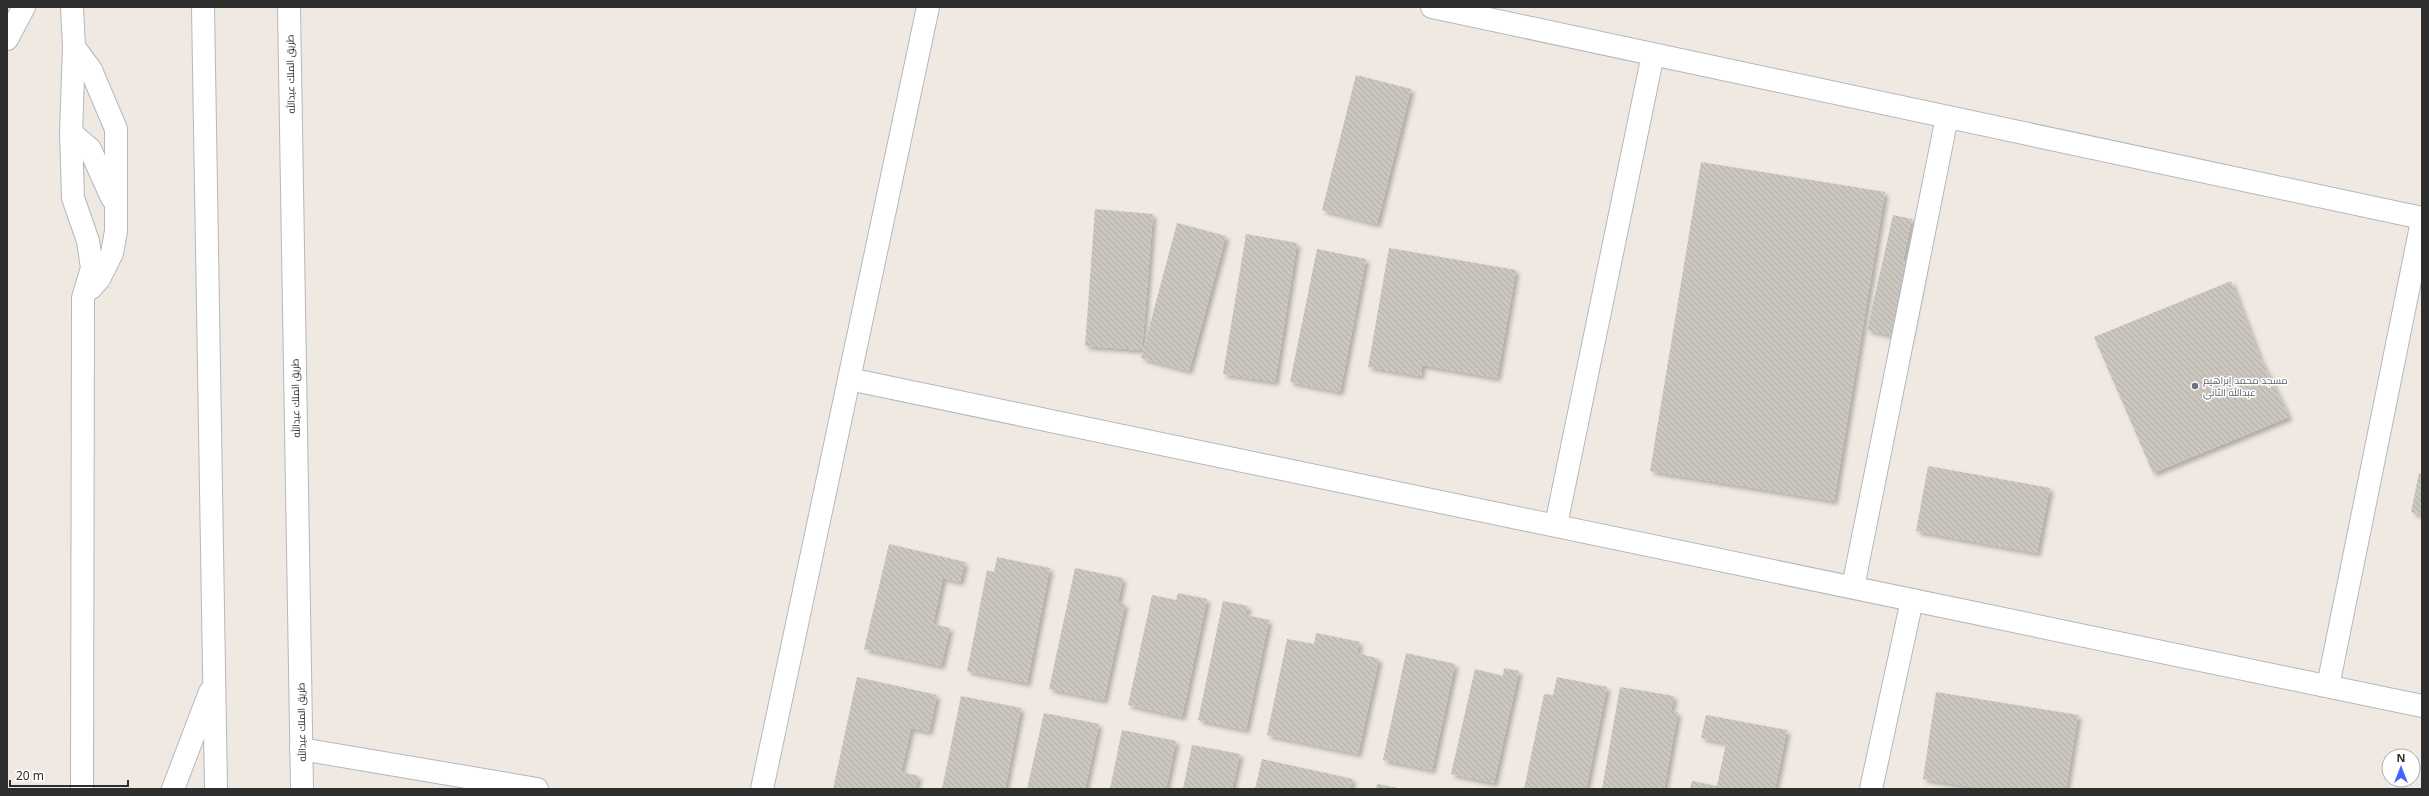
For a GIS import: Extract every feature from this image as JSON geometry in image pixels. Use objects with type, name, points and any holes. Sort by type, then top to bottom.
[{"type":"street","points":[[7,40],[24,7]]},
{"type":"street","points":[[72,7],[74,47],[71,133],[73,198],[88,241],[92,268],[83,298],[82,789]]},
{"type":"street","points":[[204,7],[216,789]]},
{"type":"street","name":"طريق الملك عبدالله","points":[[289,7],[302,789]]},
{"type":"street","points":[[762,789],[928,7]]},
{"type":"street","points":[[1432,7],[2422,218]]},
{"type":"street","points":[[74,47],[91,70],[116,129],[116,231],[112,253],[99,279],[83,298]]},
{"type":"street","points":[[1556,525],[1653,54]]},
{"type":"street","points":[[1853,587],[1947,117]]},
{"type":"street","points":[[71,133],[90,149],[116,207]]},
{"type":"street","points":[[2328,686],[2422,221]]},
{"type":"street","points":[[849,378],[2422,706]]},
{"type":"street","points":[[1871,789],[1912,600]]},
{"type":"street","points":[[173,789],[214,681]]},
{"type":"street","points":[[301,749],[537,789]]},
{"type":"building","points":[[1356,75],[1411,89],[1377,224],[1322,210]]},
{"type":"building","points":[[1701,162],[1885,192],[1834,501],[1650,471]]},
{"type":"building","points":[[1095,209],[1153,214],[1142,350],[1085,346]]},
{"type":"building","points":[[1893,215],[1912,219],[1903,260],[1923,264],[1908,339],[1867,330]]},
{"type":"building","points":[[1177,223],[1226,236],[1189,371],[1141,358]]},
{"type":"building","points":[[1246,234],[1297,243],[1275,382],[1223,374]]},
{"type":"building","points":[[1389,248],[1516,270],[1497,378],[1422,365],[1421,376],[1368,367]]},
{"type":"building","points":[[1317,249],[1366,259],[1340,392],[1290,382]]},
{"type":"building","name":"مسجد محمد إبراهيم عبدالله الثاني","points":[[2231,281],[2259,356],[2289,417],[2153,473],[2094,337]]},
{"type":"building","points":[[1928,466],[2050,488],[2037,553],[1916,531]]},
{"type":"building","points":[[2419,473],[2422,474],[2422,515],[2411,512]]},
{"type":"building","points":[[889,544],[965,562],[960,582],[943,578],[933,624],[950,628],[941,666],[864,649]]},
{"type":"building","points":[[997,557],[1050,568],[1027,683],[967,671],[987,570],[994,572]]},
{"type":"building","points":[[1075,568],[1123,578],[1118,602],[1125,604],[1104,700],[1049,689]]},
{"type":"building","points":[[1178,593],[1207,599],[1182,717],[1128,705],[1152,595],[1176,600]]},
{"type":"building","points":[[1223,601],[1248,606],[1246,615],[1269,620],[1246,730],[1198,720]]},
{"type":"building","points":[[1316,633],[1360,642],[1357,653],[1379,659],[1358,754],[1267,735],[1287,639],[1314,644]]},
{"type":"building","points":[[1406,653],[1455,664],[1432,770],[1383,760]]},
{"type":"building","points":[[1504,668],[1519,671],[1494,783],[1451,774],[1475,669],[1503,676]]},
{"type":"building","points":[[857,677],[937,695],[929,732],[911,728],[901,772],[919,776],[915,789],[833,789]]},
{"type":"building","points":[[1557,677],[1607,687],[1586,789],[1524,789],[1544,694],[1553,695]]},
{"type":"building","points":[[1620,687],[1674,696],[1671,711],[1678,712],[1664,789],[1602,789]]},
{"type":"building","points":[[1936,692],[2078,715],[2066,789],[1985,789],[1923,779]]},
{"type":"building","points":[[961,696],[1021,708],[1005,789],[942,789]]},
{"type":"building","points":[[1044,713],[1099,724],[1085,789],[1027,789]]},
{"type":"building","points":[[1706,715],[1787,730],[1775,789],[1690,789],[1692,781],[1717,786],[1726,743],[1701,738]]},
{"type":"building","points":[[1122,730],[1176,741],[1166,789],[1110,789]]},
{"type":"building","points":[[1192,745],[1240,754],[1232,789],[1183,789]]},
{"type":"building","points":[[1262,759],[1353,779],[1350,789],[1255,789]]},
{"type":"building","points":[[1377,784],[1398,788],[1398,789],[1376,789]]},
{"type":"place","name":"مسجد محمد إبراهيم عبدالله الثاني","points":[[2195,386]]}]
